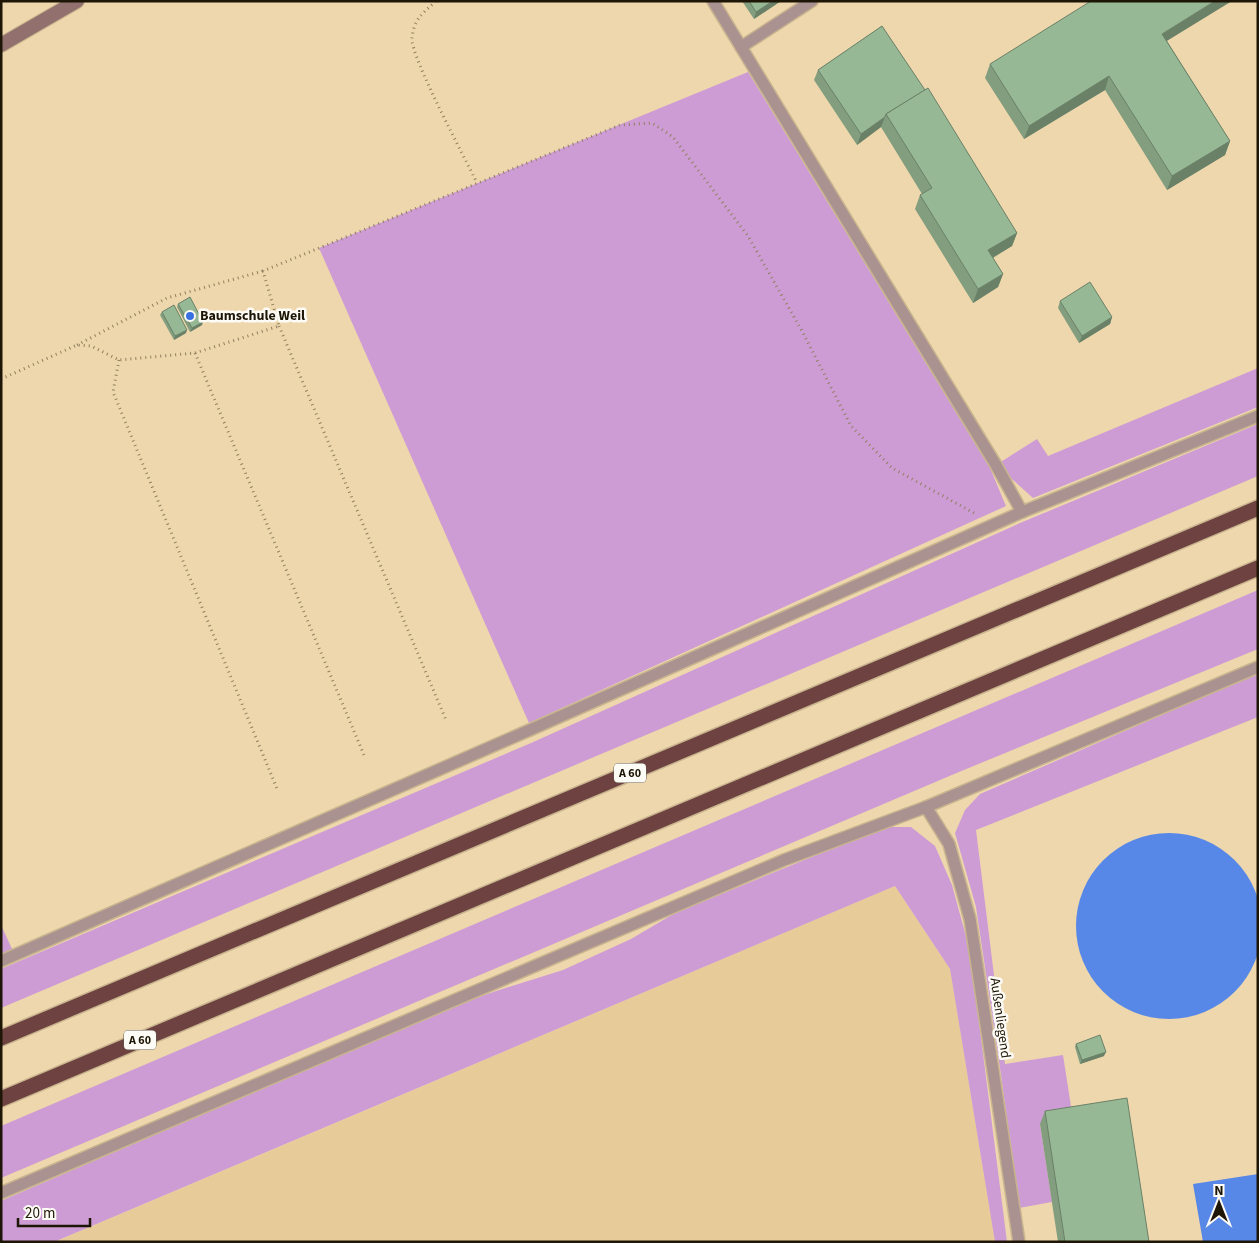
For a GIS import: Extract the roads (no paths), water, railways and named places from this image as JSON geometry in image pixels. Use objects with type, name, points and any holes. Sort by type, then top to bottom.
[{"type":"highway","name":"A 60","points":[[1,1038],[1258,508]]},
{"type":"highway","name":"A 60","points":[[1,1099],[1258,568]]},
{"type":"main road","points":[[1,45],[77,1]]},
{"type":"lane","points":[[713,1],[991,456],[1022,512]]},
{"type":"lane","points":[[742,47],[812,1]]},
{"type":"lane","points":[[1,961],[514,737],[994,524],[1258,416]]},
{"type":"lane","points":[[1,1193],[784,860],[926,807],[1258,667]]},
{"type":"lane","name":"Außenliegend","points":[[926,807],[949,844],[970,918],[1019,1242]]},
{"type":"water","points":[[1178,833],[1205,840],[1221,848],[1235,860],[1247,874],[1255,890],[1261,908],[1261,944],[1255,962],[1247,978],[1235,992],[1221,1004],[1205,1012],[1187,1018],[1160,1019],[1133,1012],[1117,1004],[1091,978],[1077,944],[1076,917],[1083,890],[1091,874],[1117,848],[1151,834]]},
{"type":"water","points":[[1258,1174],[1258,1242],[1203,1242],[1193,1184]]},
{"type":"place","name":"Baumschule Weil","points":[[190,316]]}]
